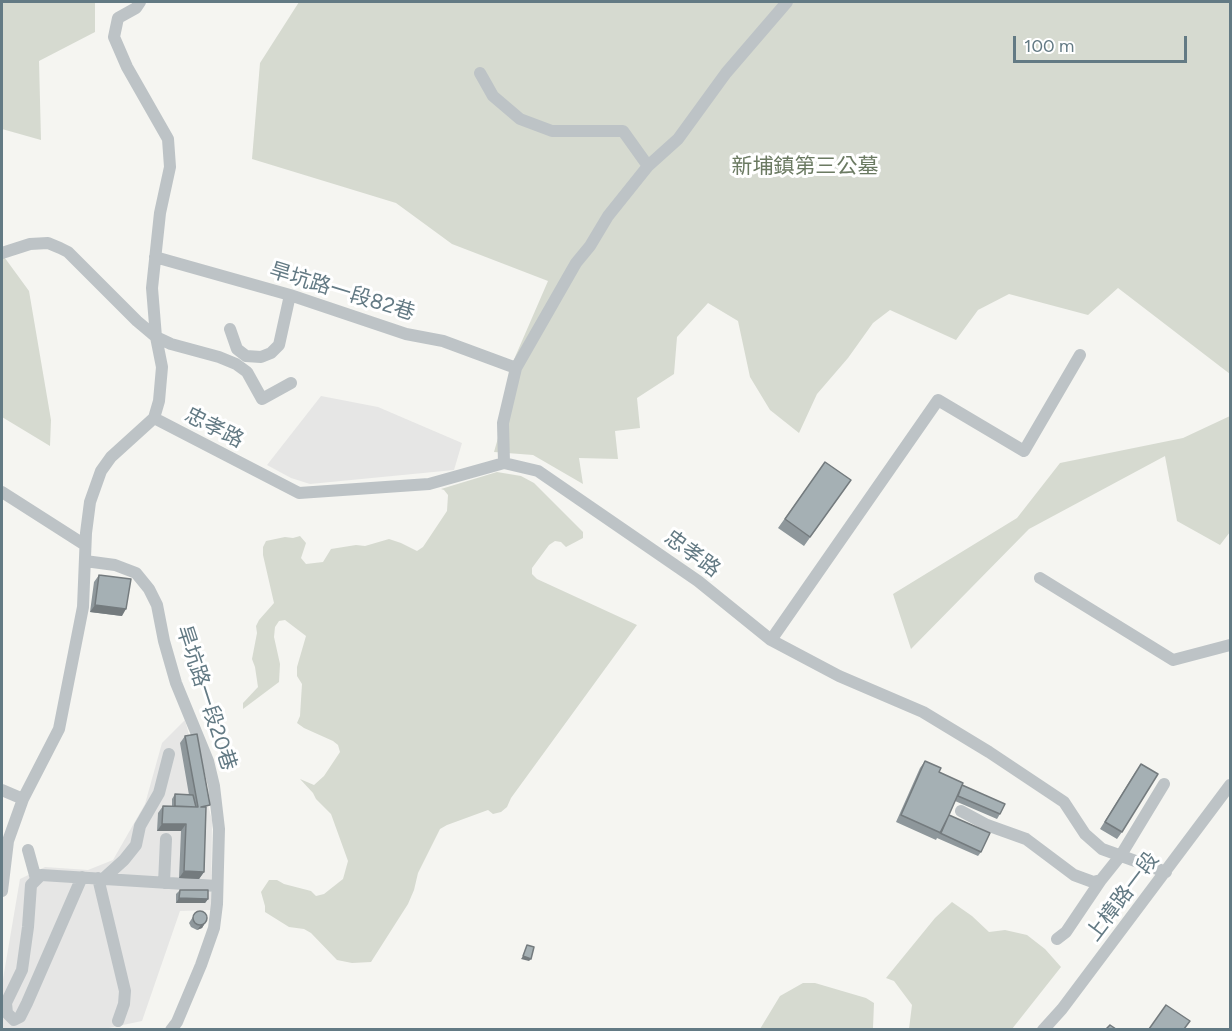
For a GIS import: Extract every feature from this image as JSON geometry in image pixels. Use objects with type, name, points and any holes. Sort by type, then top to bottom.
[{"type":"street","points":[[2,891],[8,841],[23,799],[59,729],[83,607],[85,545],[90,502],[101,471],[111,457],[154,418],[159,401],[162,367],[156,337],[152,288],[160,213],[170,167],[168,139],[127,67],[114,37],[121,2]]},
{"type":"street","points":[[118,18],[136,8],[140,2]]},
{"type":"street","points":[[504,463],[503,423],[516,368],[576,262],[590,246],[608,216],[648,166],[678,139],[726,73],[787,2]]},
{"type":"street","points":[[480,73],[492,96],[520,119],[552,131],[623,131],[648,166]]},
{"type":"street","points":[[2,254],[30,244],[48,243],[60,248],[68,252],[156,337],[171,344],[236,364],[247,372],[262,399],[291,383]]},
{"type":"street","name":"旱坑路一段82巷","points":[[156,256],[290,295],[406,334],[442,341],[516,368]]},
{"type":"street","points":[[230,329],[237,349],[246,356],[261,357],[271,353],[279,345],[290,295]]},
{"type":"street","points":[[771,640],[939,400],[1024,451],[1080,355]]},
{"type":"street","name":"忠孝路","points":[[154,418],[299,493],[429,484],[504,463],[538,471],[698,581],[771,640],[839,676],[923,712],[1064,802],[1085,834],[1102,849],[1166,872]]},
{"type":"street","points":[[2,492],[85,545]]},
{"type":"street","name":"旱坑路一段20巷","points":[[85,561],[115,565],[136,573],[149,589],[157,605],[176,683],[208,760],[214,786],[219,829],[214,928],[181,1013],[171,1029]]},
{"type":"street","points":[[1040,578],[1173,660],[1230,645]]},
{"type":"street","points":[[100,879],[124,860],[136,845],[140,826],[159,793],[169,754]]},
{"type":"street","points":[[1058,939],[1066,932],[1121,855],[1164,784]]},
{"type":"street","name":"上樟路一段","points":[[1043,1029],[1062,1009],[1230,785]]},
{"type":"street","points":[[2,790],[23,799]]},
{"type":"street","points":[[961,811],[987,825],[1026,839],[1074,875],[1093,882],[1101,880]]},
{"type":"street","points":[[164,883],[166,839]]},
{"type":"street","points":[[28,850],[36,879]]},
{"type":"street","points":[[82,877],[27,1003],[20,1017],[14,1020],[7,1013],[6,1003],[22,970],[31,885],[41,875],[82,877],[217,886]]},
{"type":"street","points":[[100,879],[125,991],[124,1004],[118,1021]]},
{"type":"street","points":[[1052,1029],[1062,1009]]},
{"type":"shaded area","points":[[321,396],[378,407],[462,443],[454,470],[310,484],[291,478],[267,465]]},
{"type":"shaded area","points":[[185,720],[212,820],[211,910],[180,911],[142,1021],[104,1029],[2,1030],[2,981],[20,879],[45,867],[88,870],[113,860],[145,804],[162,743]]},
{"type":"green space","points":[[2,2],[95,2],[95,32],[39,61],[41,140],[2,129]]},
{"type":"green space","name":"新埔鎮第三公墓","points":[[299,2],[1230,2],[1230,374],[1118,288],[1088,315],[1009,294],[978,310],[956,340],[890,310],[873,323],[848,358],[817,394],[799,433],[770,410],[750,377],[738,321],[708,303],[677,337],[674,374],[637,398],[640,428],[615,431],[618,459],[579,458],[583,484],[533,455],[494,452],[512,364],[548,281],[452,244],[396,203],[252,159],[260,63]]},
{"type":"green space","points":[[2,254],[29,291],[51,420],[50,446],[2,417]]},
{"type":"green space","points":[[1230,416],[1230,532],[1220,545],[1177,521],[1165,456],[1029,529],[911,649],[893,594],[1017,518],[1060,463],[1183,438]]},
{"type":"green space","points":[[497,472],[521,476],[534,483],[583,532],[583,538],[566,547],[561,542],[555,541],[549,545],[532,568],[532,574],[537,579],[637,625],[511,798],[507,807],[493,814],[488,810],[440,829],[418,873],[408,904],[371,962],[352,963],[337,960],[311,933],[304,929],[289,927],[265,912],[261,892],[269,880],[277,880],[311,891],[316,896],[324,894],[343,879],[348,861],[331,814],[300,779],[314,785],[324,776],[340,752],[338,745],[333,741],[297,723],[300,716],[302,684],[297,676],[297,667],[306,636],[285,620],[279,621],[275,627],[274,637],[280,664],[279,682],[243,709],[243,703],[258,687],[252,659],[257,633],[256,626],[274,603],[263,547],[266,541],[300,536],[306,543],[301,558],[306,564],[323,562],[331,549],[365,546],[389,539],[417,551],[423,547],[447,511],[448,495],[441,489]]},
{"type":"green space","points":[[952,902],[989,932],[1005,930],[1027,935],[1045,949],[1061,967],[1012,1029],[909,1029],[912,1005],[894,981],[886,978],[935,918]]},
{"type":"green space","points":[[803,983],[815,983],[866,998],[874,1003],[873,1028],[876,1029],[760,1029],[780,996]]},
{"type":"building","points":[[825,462],[851,480],[810,537],[785,519]]},
{"type":"building","points":[[99,575],[131,579],[126,609],[95,605]]},
{"type":"building","points":[[197,734],[210,805],[201,807],[206,807],[204,872],[184,871],[186,824],[162,824],[163,806],[198,807],[185,736]]},
{"type":"building","points":[[925,761],[941,768],[939,772],[963,783],[941,833],[901,815]]},
{"type":"building","points":[[1141,764],[1158,774],[1122,832],[1105,822]]},
{"type":"building","points":[[962,785],[1005,804],[1000,814],[958,796]]},
{"type":"building","points":[[175,794],[193,795],[196,807],[175,806]]},
{"type":"building","points":[[949,815],[990,833],[981,852],[940,833]]},
{"type":"building","points":[[180,890],[208,890],[208,899],[179,898]]},
{"type":"building","points":[[200,911],[205,913],[207,918],[205,923],[200,925],[195,923],[193,918],[195,913]]},
{"type":"building","points":[[527,945],[534,947],[531,959],[523,956]]},
{"type":"building","points":[[1166,1005],[1190,1021],[1184,1029],[1149,1029]]}]
